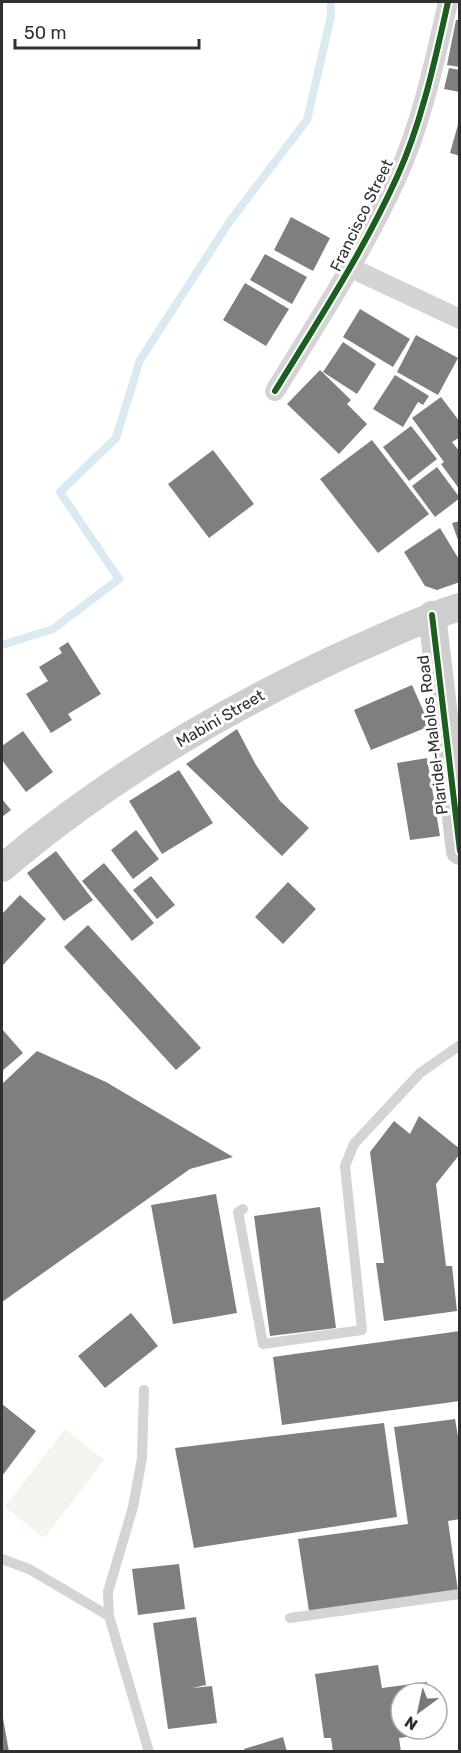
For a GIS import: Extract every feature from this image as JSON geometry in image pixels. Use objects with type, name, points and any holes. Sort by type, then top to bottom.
[{"type":"main road","name":"Mabini Street","points":[[2,868],[46,830],[172,746],[282,683],[432,615],[459,607]]},
{"type":"main road","name":"Plaridel-Malolos Road","points":[[432,615],[459,850]]},
{"type":"street","name":"Francisco Street","points":[[275,391],[351,268],[398,175],[432,73],[448,2]]},
{"type":"street","points":[[351,268],[459,319]]},
{"type":"lane","points":[[243,1209],[238,1212],[263,1344],[362,1330],[345,1166],[354,1144],[420,1073],[459,1045]]},
{"type":"lane","points":[[144,1390],[142,1458],[133,1507],[108,1592],[109,1616],[149,1752]]},
{"type":"lane","points":[[2,1559],[29,1569],[109,1616]]},
{"type":"lane","points":[[290,1618],[459,1594]]},
{"type":"shaded area","points":[[65,1429],[104,1460],[44,1538],[5,1507]]},
{"type":"building","points":[[456,20],[460,20],[460,67],[447,65]]},
{"type":"building","points":[[449,68],[460,70],[460,92],[444,89]]},
{"type":"building","points":[[460,121],[460,156],[450,153]]},
{"type":"building","points":[[291,217],[330,238],[313,271],[274,250]]},
{"type":"building","points":[[265,254],[307,277],[292,304],[250,280]]},
{"type":"building","points":[[245,283],[289,309],[266,346],[223,320]]},
{"type":"building","points":[[360,309],[410,339],[393,367],[343,337]]},
{"type":"building","points":[[416,335],[458,358],[438,395],[397,372]]},
{"type":"building","points":[[343,342],[376,364],[357,394],[323,372]]},
{"type":"building","points":[[320,370],[351,400],[347,404],[367,424],[339,454],[287,404]]},
{"type":"building","points":[[395,375],[429,396],[423,405],[418,402],[403,427],[373,409]]},
{"type":"building","points":[[441,397],[460,422],[460,437],[452,442],[460,452],[460,490],[441,464],[444,462],[412,418]]},
{"type":"building","points":[[411,426],[437,459],[409,481],[383,447]]},
{"type":"building","points":[[372,440],[429,514],[378,553],[320,479]]},
{"type":"building","points":[[213,450],[254,504],[209,538],[168,484]]},
{"type":"building","points":[[437,467],[460,498],[435,517],[412,486]]},
{"type":"building","points":[[460,521],[460,543],[459,543],[452,523]]},
{"type":"building","points":[[440,528],[460,561],[460,582],[437,590],[425,586],[404,552]]},
{"type":"building","points":[[68,642],[101,694],[68,714],[72,720],[51,733],[26,694],[48,681],[39,667],[62,653],[59,648]]},
{"type":"building","points":[[412,685],[430,726],[371,750],[354,710]]},
{"type":"building","points":[[237,729],[256,765],[280,801],[309,828],[282,856],[186,764]]},
{"type":"building","points":[[23,731],[53,772],[26,792],[2,760],[2,746]]},
{"type":"building","points":[[427,758],[440,836],[410,840],[397,763]]},
{"type":"building","points":[[179,770],[213,823],[162,854],[129,801]]},
{"type":"building","points":[[2,799],[11,810],[2,817]]},
{"type":"building","points":[[136,830],[159,859],[133,879],[111,850]]},
{"type":"building","points":[[56,851],[93,900],[64,921],[27,873]]},
{"type":"building","points":[[104,863],[154,923],[132,941],[82,881]]},
{"type":"building","points":[[151,876],[175,905],[157,919],[133,890]]},
{"type":"building","points":[[288,882],[316,909],[283,944],[255,917]]},
{"type":"building","points":[[20,895],[46,919],[2,966],[2,914]]},
{"type":"building","points":[[88,925],[201,1048],[176,1070],[64,947]]},
{"type":"building","points":[[2,1029],[23,1053],[2,1071]]},
{"type":"building","points":[[37,1051],[106,1082],[233,1157],[190,1169],[2,1302],[2,1084]]},
{"type":"building","points":[[419,1116],[460,1149],[460,1154],[436,1184],[446,1266],[452,1266],[457,1311],[384,1321],[376,1263],[384,1263],[370,1152],[394,1121],[410,1134]]},
{"type":"building","points":[[216,1194],[237,1313],[173,1324],[151,1205]]},
{"type":"building","points":[[320,1207],[336,1328],[270,1336],[254,1216]]},
{"type":"building","points":[[131,1313],[158,1346],[105,1388],[78,1356]]},
{"type":"building","points":[[460,1331],[460,1401],[282,1425],[273,1357]]},
{"type":"building","points":[[2,1404],[36,1431],[2,1476]]},
{"type":"building","points":[[455,1419],[460,1448],[460,1519],[448,1521],[458,1591],[309,1611],[298,1539],[408,1524],[394,1427]]},
{"type":"building","points":[[384,1423],[397,1517],[194,1548],[175,1448]]},
{"type":"building","points":[[179,1564],[185,1609],[138,1615],[132,1569]]},
{"type":"building","points":[[196,1617],[206,1685],[192,1688],[212,1686],[217,1723],[168,1729],[153,1623]]},
{"type":"building","points":[[378,1665],[382,1688],[389,1687],[389,1741],[399,1741],[401,1752],[333,1752],[331,1738],[324,1738],[315,1674]]},
{"type":"building","points":[[3,1718],[9,1752],[2,1752]]},
{"type":"building","points":[[283,1737],[287,1752],[245,1752],[244,1749]]},
{"type":"waterway","points":[[2,645],[53,629],[119,579],[60,492],[116,438],[140,360],[230,221],[307,120],[331,16],[331,2]]},
{"type":"cycle path","points":[[275,391],[355,259],[397,177],[421,113],[448,2]]},
{"type":"cycle path","points":[[432,615],[460,851]]}]
